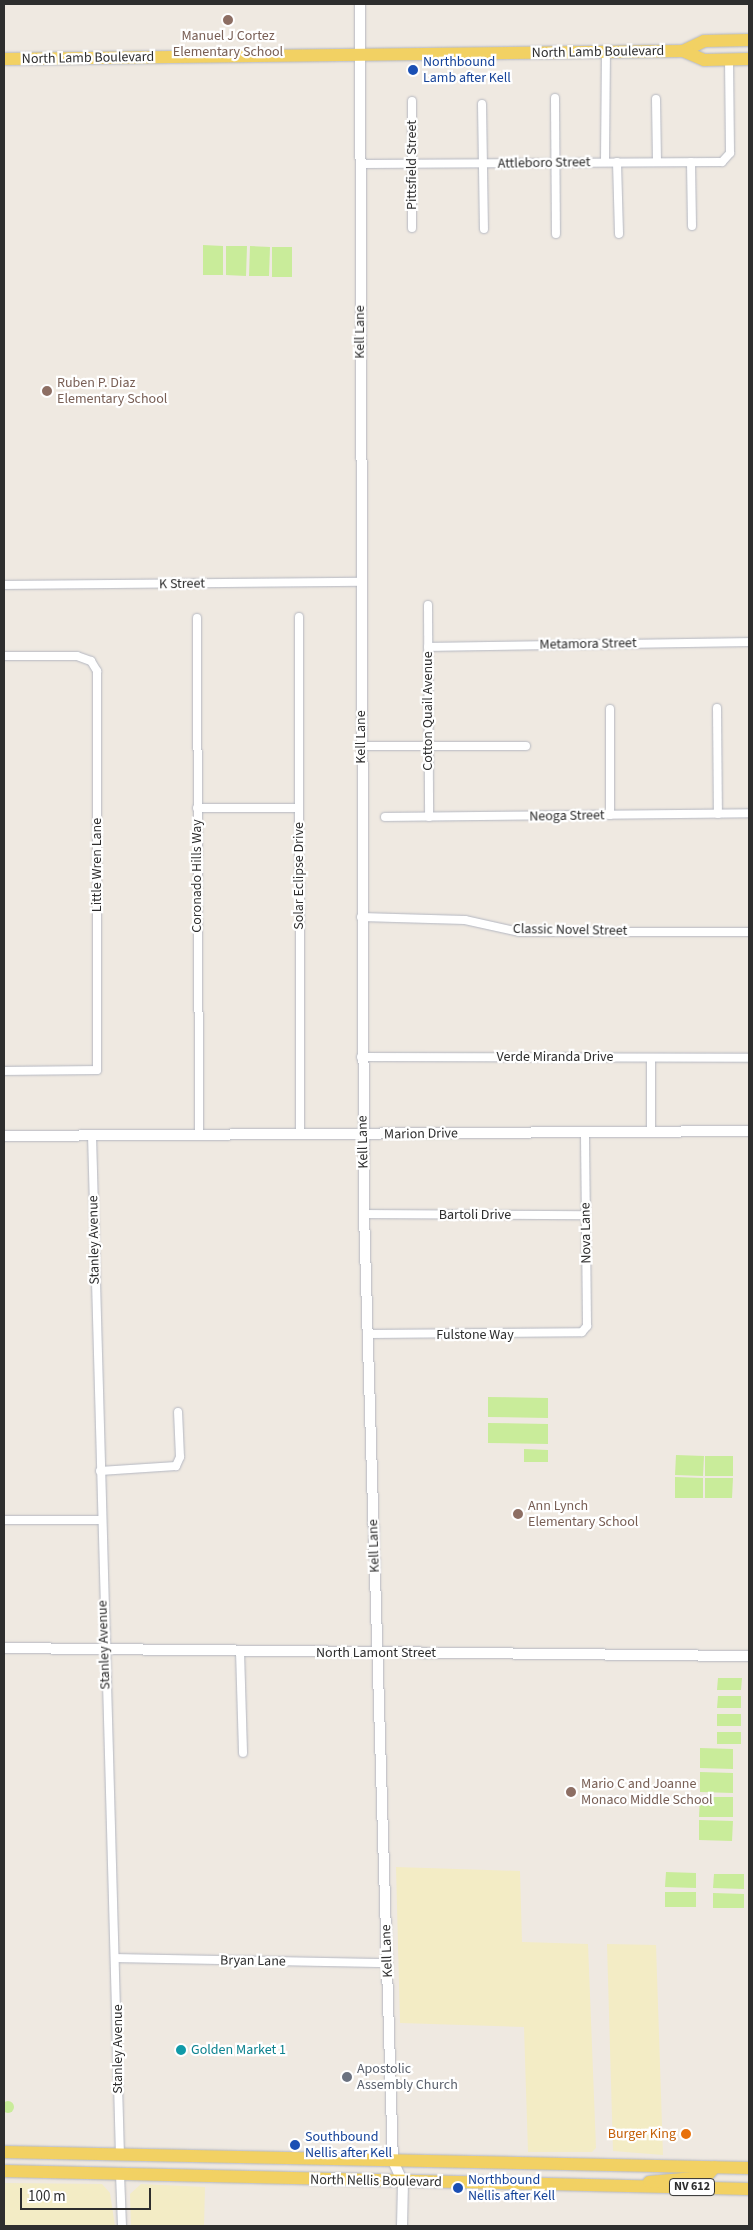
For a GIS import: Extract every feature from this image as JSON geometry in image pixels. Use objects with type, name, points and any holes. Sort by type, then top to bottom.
[{"type":"main road","name":"North Lamb Boulevard","points":[[683,51],[704,41],[749,40]]},
{"type":"main road","name":"North Lamb Boulevard","points":[[4,59],[683,51],[704,60],[749,59]]},
{"type":"main road","name":"North Nellis Boulevard","points":[[4,2152],[749,2168]]},
{"type":"main road","points":[[634,2185],[665,2177],[706,2177],[715,2167]]},
{"type":"main road","name":"North Nellis Boulevard","points":[[4,2171],[749,2189]]},
{"type":"street","name":"Kell Lane","points":[[360,4],[361,1057],[364,1214],[393,2161],[403,2182],[402,2226]]},
{"type":"street","points":[[605,162],[606,52]]},
{"type":"street","name":"Attleboro Street","points":[[361,164],[412,162],[553,164],[692,162],[726,158],[730,153],[729,60]]},
{"type":"street","points":[[555,98],[553,164],[556,234]]},
{"type":"street","points":[[656,99],[656,162]]},
{"type":"street","name":"Pittsfield Street","points":[[412,101],[412,228]]},
{"type":"street","points":[[482,104],[484,228]]},
{"type":"street","points":[[618,162],[619,234]]},
{"type":"street","points":[[692,162],[692,226]]},
{"type":"street","name":"K Street","points":[[4,586],[360,582]]},
{"type":"street","name":"Cotton Quail Avenue","points":[[428,605],[429,817]]},
{"type":"street","name":"Solar Eclipse Drive","points":[[299,617],[300,1134]]},
{"type":"street","name":"Coronado Hills Way","points":[[197,618],[199,1134]]},
{"type":"street","name":"Metamora Street","points":[[428,646],[749,642]]},
{"type":"street","name":"Little Wren Lane","points":[[4,656],[77,656],[91,661],[97,672],[98,1070],[4,1071]]},
{"type":"street","points":[[717,708],[718,814]]},
{"type":"street","points":[[610,709],[610,815]]},
{"type":"street","points":[[361,746],[526,746]]},
{"type":"street","points":[[197,808],[299,808]]},
{"type":"street","name":"Neoga Street","points":[[385,817],[749,814]]},
{"type":"street","name":"Classic Novel Street","points":[[361,917],[466,920],[519,932],[749,932]]},
{"type":"street","name":"Verde Miranda Drive","points":[[361,1057],[749,1058]]},
{"type":"street","points":[[651,1058],[651,1131]]},
{"type":"street","name":"Marion Drive","points":[[4,1136],[749,1131]]},
{"type":"street","name":"Nova Lane","points":[[582,1332],[587,1326],[586,1132]]},
{"type":"street","name":"Stanley Avenue","points":[[92,1134],[100,1520],[117,1958],[120,2155]]},
{"type":"street","name":"Bartoli Drive","points":[[364,1214],[586,1216]]},
{"type":"street","name":"Fulstone Way","points":[[368,1334],[582,1332]]},
{"type":"street","points":[[100,1471],[176,1466],[180,1457],[178,1412]]},
{"type":"street","points":[[4,1520],[100,1520]]},
{"type":"street","name":"North Lamont Street","points":[[4,1648],[749,1656]]},
{"type":"street","points":[[240,1651],[243,1753]]},
{"type":"street","name":"Bryan Lane","points":[[117,1958],[388,1963]]},
{"type":"street","points":[[120,2174],[122,2226]]},
{"type":"sand","points":[[396,1867],[520,1871],[522,1942],[588,1944],[596,2148],[592,2152],[528,2152],[524,2027],[400,2023]]},
{"type":"sand","points":[[607,1944],[656,1945],[663,2155],[613,2151]]},
{"type":"sand","points":[[4,2183],[102,2184],[110,2193],[115,2226],[4,2226]]},
{"type":"sand","points":[[141,2184],[205,2187],[204,2226],[131,2226],[130,2194]]},
{"type":"green space","points":[[203,245],[223,246],[223,275],[203,275]]},
{"type":"green space","points":[[226,246],[247,246],[246,276],[226,275]]},
{"type":"green space","points":[[250,246],[270,247],[269,276],[249,276]]},
{"type":"green space","points":[[272,247],[292,247],[292,277],[272,277]]},
{"type":"green space","points":[[488,1397],[548,1398],[548,1418],[488,1417]]},
{"type":"green space","points":[[488,1423],[548,1424],[548,1444],[488,1443]]},
{"type":"green space","points":[[524,1449],[548,1450],[548,1462],[524,1462]]},
{"type":"green space","points":[[676,1455],[704,1456],[703,1476],[675,1475]]},
{"type":"green space","points":[[705,1456],[733,1456],[733,1476],[705,1476]]},
{"type":"green space","points":[[675,1477],[703,1478],[703,1498],[675,1498]]},
{"type":"green space","points":[[705,1478],[733,1478],[732,1498],[705,1498]]},
{"type":"green space","points":[[718,1678],[742,1678],[741,1690],[717,1690]]},
{"type":"green space","points":[[718,1696],[741,1696],[741,1708],[717,1708]]},
{"type":"green space","points":[[717,1714],[741,1714],[741,1726],[717,1726]]},
{"type":"green space","points":[[717,1732],[741,1732],[741,1744],[717,1744]]},
{"type":"green space","points":[[700,1748],[733,1749],[733,1769],[700,1768]]},
{"type":"green space","points":[[700,1772],[733,1773],[733,1793],[700,1792]]},
{"type":"green space","points":[[700,1797],[733,1797],[733,1817],[699,1817]]},
{"type":"green space","points":[[699,1820],[733,1821],[732,1841],[699,1840]]},
{"type":"green space","points":[[666,1872],[696,1873],[696,1888],[665,1887]]},
{"type":"green space","points":[[714,1874],[744,1874],[744,1889],[713,1888]]},
{"type":"green space","points":[[665,1892],[696,1892],[696,1907],[665,1907]]},
{"type":"green space","points":[[713,1893],[744,1894],[744,1908],[713,1908]]},
{"type":"green space","points":[[6,2101],[10,2101],[14,2107],[10,2113],[6,2113],[2,2109],[2,2105]]},
{"type":"place","name":"Manuel J Cortez Elementary School","points":[[228,20]]},
{"type":"place","name":"Northbound Lamb after Kell","points":[[413,70]]},
{"type":"place","name":"Ruben P. Diaz Elementary School","points":[[47,391]]},
{"type":"place","name":"Ann Lynch Elementary School","points":[[518,1514]]},
{"type":"place","name":"Mario C and Joanne Monaco Middle School","points":[[571,1792]]},
{"type":"place","name":"Golden Market 1","points":[[181,2050]]},
{"type":"place","name":"Apostolic Assembly Church","points":[[347,2077]]},
{"type":"place","name":"Burger King","points":[[686,2134]]},
{"type":"place","name":"Southbound Nellis after Kell","points":[[295,2145]]},
{"type":"place","name":"Northbound Nellis after Kell","points":[[458,2188]]}]
